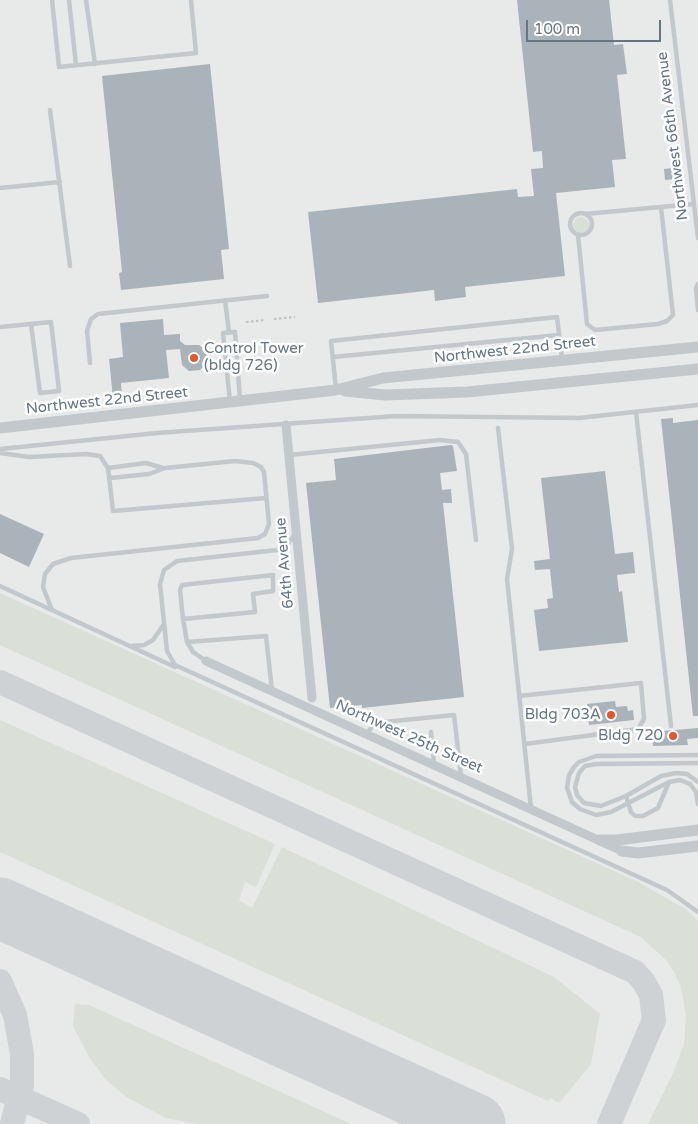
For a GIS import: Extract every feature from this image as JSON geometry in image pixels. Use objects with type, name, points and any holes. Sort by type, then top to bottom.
[{"type":"street","name":"Northwest 22nd Street","points":[[0,428],[336,390],[383,378],[698,347]]},
{"type":"street","name":"Northwest 22nd Street","points":[[336,390],[385,395],[467,392],[698,369]]},
{"type":"street","name":"64th Avenue","points":[[286,425],[312,698]]},
{"type":"street","name":"Northwest 25th Street","points":[[206,661],[622,851],[638,854],[698,846]]},
{"type":"street","name":"Northwest 25th Street","points":[[600,840],[617,840],[698,830]]},
{"type":"lane","points":[[52,0],[59,67],[196,53],[191,0]]},
{"type":"lane","points":[[69,0],[76,65]]},
{"type":"lane","points":[[86,0],[94,64]]},
{"type":"lane","name":"Northwest 66th Avenue","points":[[670,0],[698,238]]},
{"type":"lane","points":[[50,110],[70,266]]},
{"type":"lane","points":[[0,188],[60,182]]},
{"type":"lane","points":[[585,214],[592,220],[592,227],[588,233],[578,235],[572,231],[571,220],[576,214],[693,204]]},
{"type":"lane","points":[[578,235],[588,324],[595,330],[658,324],[668,321],[672,315],[661,207]]},
{"type":"lane","points":[[698,284],[696,288],[698,310]]},
{"type":"lane","points":[[90,363],[87,331],[91,319],[98,314],[267,296]]},
{"type":"lane","points":[[225,300],[229,332]]},
{"type":"lane","points":[[336,390],[331,341],[557,318],[562,361]]},
{"type":"lane","points":[[0,327],[51,322],[59,391],[40,393],[31,324]]},
{"type":"lane","points":[[229,332],[235,332],[235,402],[223,333],[229,332]]},
{"type":"lane","points":[[333,357],[559,335]]},
{"type":"lane","points":[[0,451],[156,433],[396,416],[579,418],[698,406]]},
{"type":"lane","points":[[636,412],[671,726]]},
{"type":"lane","points":[[498,428],[512,549],[507,579],[531,808]]},
{"type":"lane","points":[[289,456],[440,440],[458,442],[466,454],[476,540]]},
{"type":"lane","points":[[0,451],[29,457],[93,454],[104,460],[108,468],[113,511],[266,498]]},
{"type":"lane","points":[[52,610],[43,587],[45,574],[53,564],[71,558],[258,538],[266,534],[269,524],[264,472],[261,467],[253,463],[235,460],[164,468],[149,474],[110,478]]},
{"type":"lane","points":[[108,468],[146,463],[164,468]]},
{"type":"lane","points":[[181,670],[169,656],[160,580],[162,573],[170,564],[180,561],[272,551],[288,545],[296,530]]},
{"type":"lane","points":[[183,619],[255,612],[253,594],[272,591],[273,575],[182,585],[183,619],[187,642],[193,652],[206,661]]},
{"type":"lane","points":[[0,586],[667,890],[698,912]]},
{"type":"lane","points":[[128,645],[139,646],[149,643],[158,634],[164,623]]},
{"type":"lane","points":[[187,642],[266,636],[272,691]]},
{"type":"lane","points":[[519,696],[641,683],[644,719],[638,729],[525,744]]},
{"type":"lane","points":[[367,734],[374,723],[454,715],[461,776]]},
{"type":"lane","points":[[431,732],[434,764]]},
{"type":"lane","points":[[698,755],[596,756],[579,762],[574,767],[567,781],[568,795],[572,802],[586,813],[596,815],[611,812],[669,782],[680,780],[690,784],[696,792],[698,804]]},
{"type":"lane","points":[[698,763],[596,764],[585,766],[576,779],[577,795],[584,803],[592,806],[607,805],[661,776],[676,773],[687,774],[698,782]]},
{"type":"lane","points":[[626,796],[635,816],[651,813],[658,808],[669,782]]},
{"type":"path","points":[[274,319],[295,317]]},
{"type":"path","points":[[246,322],[265,320]]},
{"type":"shaded area","points":[[0,0],[698,0],[698,1124],[0,1124]]},
{"type":"shaded area","points":[[581,217],[589,225],[581,233],[573,225]]},
{"type":"shaded area","points":[[0,593],[636,881],[684,908],[698,921],[698,1124],[648,1124],[674,1071],[684,1044],[686,1015],[681,987],[674,972],[667,961],[641,937],[0,645]]},
{"type":"shaded area","points":[[0,720],[275,844],[256,887],[245,882],[239,900],[252,908],[282,847],[554,977],[600,1014],[591,1064],[561,1101],[557,1102],[551,1098],[548,1101],[0,852]]},
{"type":"shaded area","points":[[75,1004],[89,1005],[351,1124],[197,1124],[166,1118],[128,1098],[106,1080],[89,1057],[73,1026]]},
{"type":"building","points":[[517,0],[609,0],[614,45],[623,44],[627,74],[617,75],[626,159],[612,160],[615,187],[556,193],[565,276],[465,287],[466,297],[435,301],[434,290],[318,303],[308,212],[517,189],[518,197],[534,196],[531,169],[543,168],[542,151],[533,152]]},
{"type":"building","points":[[210,64],[229,249],[221,250],[224,279],[121,290],[119,273],[122,272],[102,76]]},
{"type":"building","points":[[674,168],[676,179],[665,180],[664,169]]},
{"type":"building","points":[[163,319],[164,335],[180,334],[180,341],[185,345],[199,345],[207,351],[207,363],[200,370],[189,371],[182,365],[180,349],[166,350],[169,378],[121,383],[122,397],[113,398],[109,359],[123,357],[120,323]]},
{"type":"building","points":[[673,418],[673,423],[698,420],[698,716],[693,716],[661,419]]},
{"type":"building","points":[[453,446],[457,471],[440,473],[442,490],[451,489],[452,503],[443,503],[464,697],[362,708],[362,705],[330,708],[306,483],[336,480],[334,459]]},
{"type":"building","points":[[605,471],[615,554],[633,552],[635,573],[617,575],[619,592],[622,591],[628,642],[539,651],[534,610],[548,608],[547,599],[553,598],[550,569],[535,570],[534,561],[550,559],[541,478]]},
{"type":"building","points":[[0,514],[44,534],[29,567],[0,553]]},
{"type":"building","name":"Bldg 703A","points":[[615,701],[616,707],[627,706],[628,711],[633,710],[634,720],[589,725],[587,704]]},
{"type":"building","name":"Bldg 720","points":[[698,728],[698,738],[687,739],[688,745],[653,746],[652,732]]},
{"type":"taxiway","points":[[0,682],[635,972],[644,982],[651,995],[654,1020],[609,1124]]},
{"type":"taxiway","points":[[0,981],[15,1015],[22,1054],[22,1085],[12,1124]]},
{"type":"taxiway","points":[[0,1089],[78,1124]]},
{"type":"taxiway","points":[[417,1098],[434,1108],[451,1124]]},
{"type":"runway","points":[[0,908],[475,1124]]},
{"type":"place","name":"Control Tower (bldg 726)","points":[[194,358]]},
{"type":"place","name":"Bldg 703A","points":[[611,715]]},
{"type":"place","name":"Bldg 720","points":[[673,736]]}]
